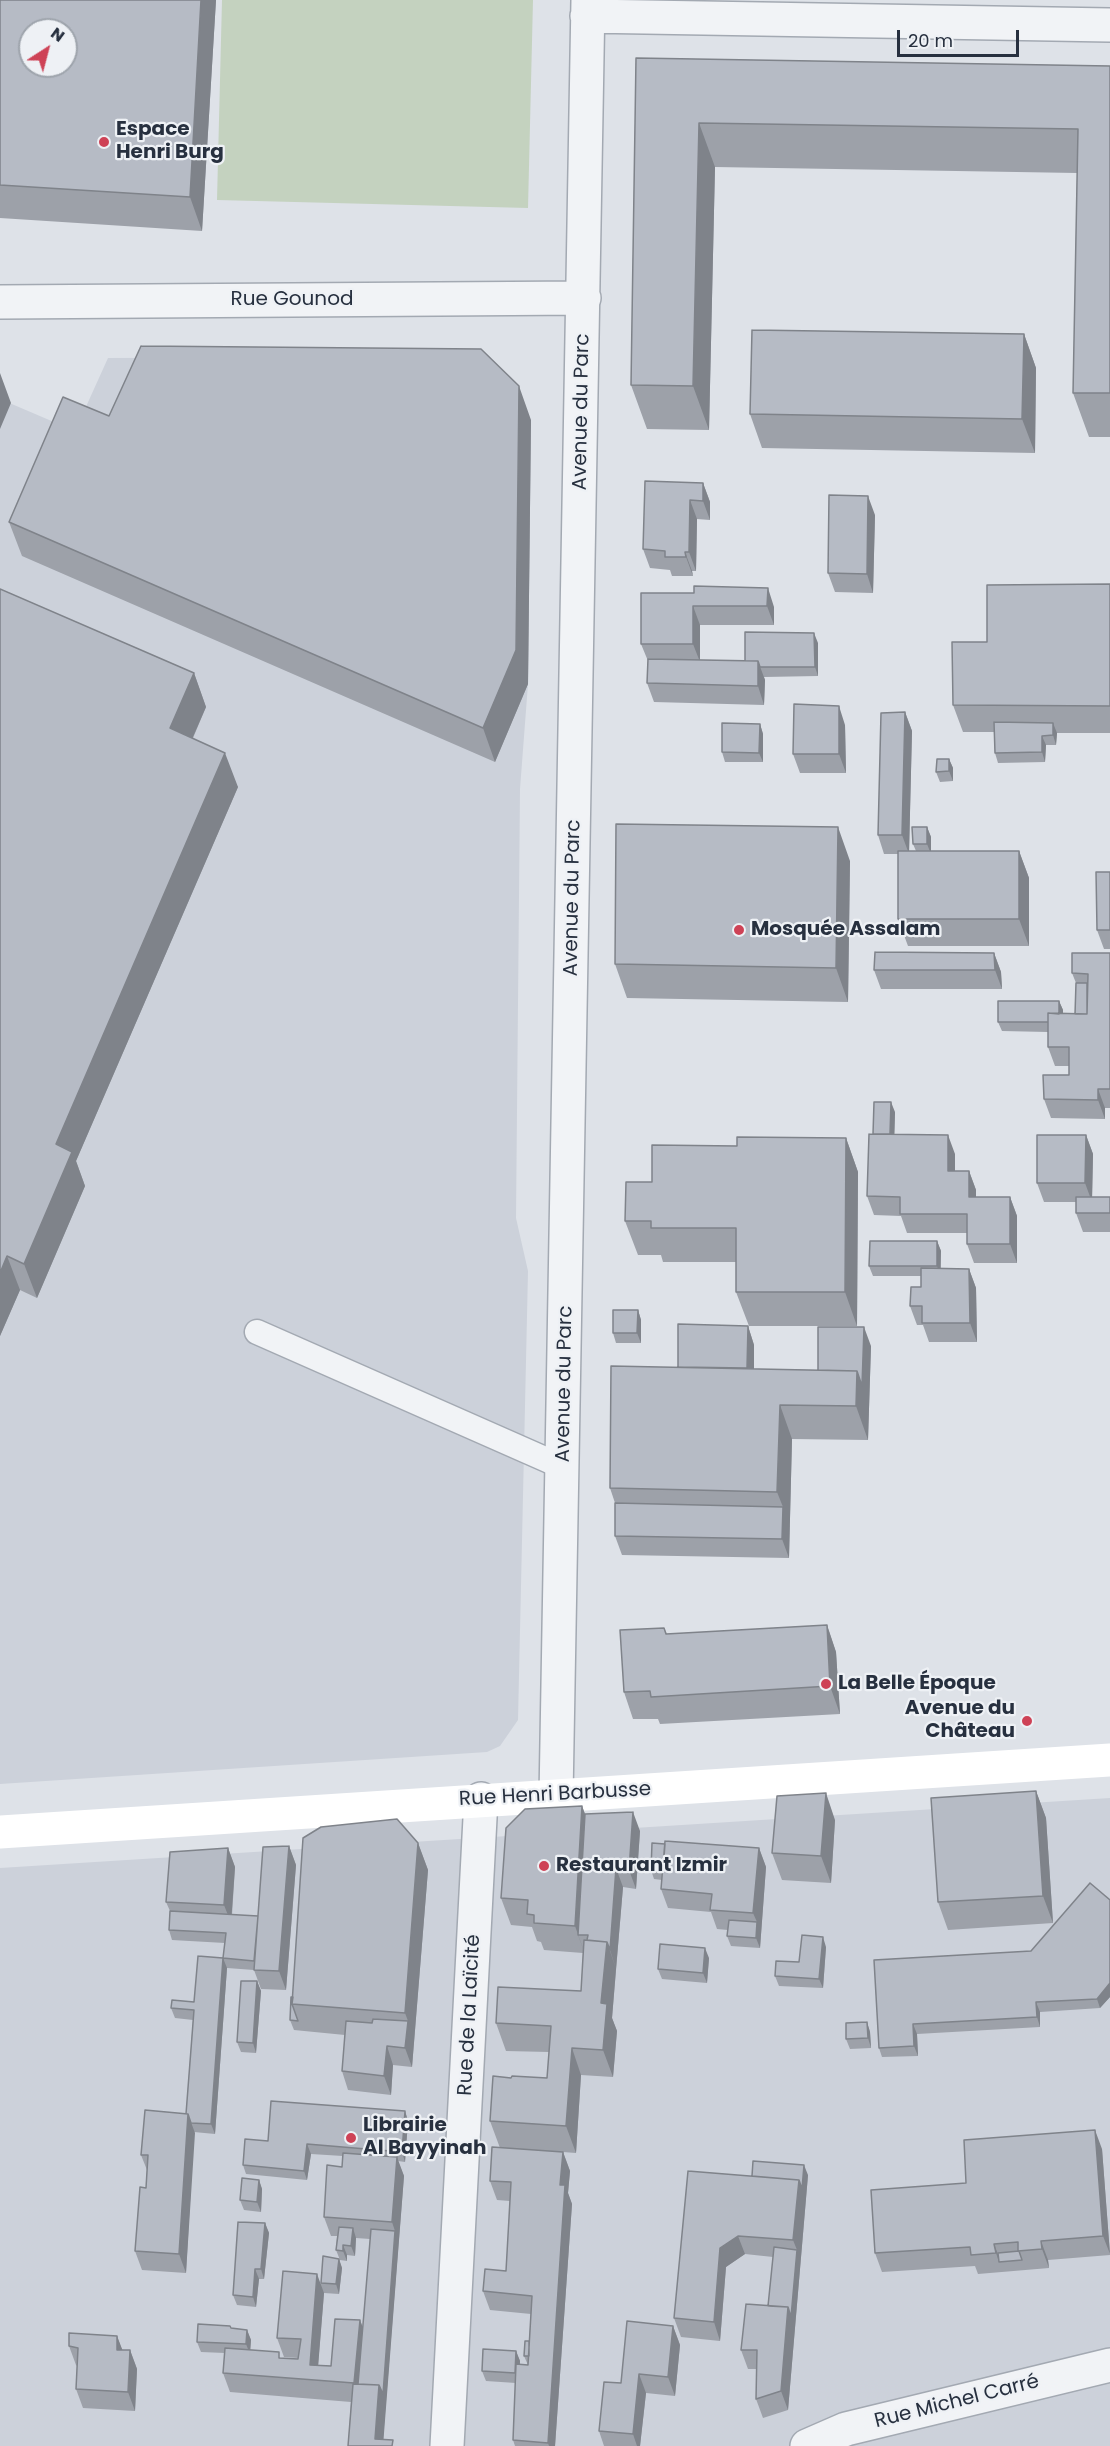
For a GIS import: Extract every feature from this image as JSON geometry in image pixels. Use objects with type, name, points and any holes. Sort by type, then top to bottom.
[{"type":"street","points":[[587,8],[1110,25]]},
{"type":"street","name":"Avenue du Parc","points":[[556,1796],[584,298],[587,8]]},
{"type":"street","name":"Rue Gounod","points":[[0,302],[584,298]]},
{"type":"street","name":"Rue Henri Barbusse","points":[[0,1832],[1110,1760]]},
{"type":"street","name":"Rue de la Laïcité","points":[[447,2446],[481,1800]]},
{"type":"street","name":"Rue Michel Carré","points":[[807,2446],[846,2429],[1110,2365]]},
{"type":"lane","points":[[257,1332],[563,1467]]},
{"type":"shaded area","points":[[456,357],[528,684],[520,789],[516,1218],[528,1271],[518,1720],[500,1746],[487,1752],[0,1784],[0,399],[75,431],[108,358]]},
{"type":"shaded area","points":[[1110,1798],[1110,2446],[0,2446],[0,1868]]},
{"type":"green space","points":[[222,0],[533,0],[528,208],[217,200]]},
{"type":"building","name":"Espace Henri Burg","points":[[0,0],[201,0],[190,197],[0,185]]},
{"type":"building","points":[[636,58],[1110,66],[1110,393],[1073,393],[1078,129],[699,123],[693,386],[631,385]]},
{"type":"building","points":[[752,330],[1024,334],[1022,419],[750,414]]},
{"type":"building","points":[[141,346],[481,349],[519,386],[516,650],[483,728],[9,522],[63,397],[109,416]]},
{"type":"building","points":[[645,481],[703,483],[703,501],[690,500],[689,552],[685,552],[686,557],[665,557],[665,551],[643,549]]},
{"type":"building","points":[[829,495],[868,496],[867,574],[828,573]]},
{"type":"building","points":[[1110,584],[1110,706],[953,705],[952,642],[987,642],[987,585]]},
{"type":"building","points":[[694,586],[768,588],[767,606],[693,606],[693,644],[641,644],[641,593],[694,593]]},
{"type":"building","points":[[0,589],[194,673],[170,728],[225,753],[56,1144],[72,1152],[24,1264],[7,1256],[0,1273]]},
{"type":"building","points":[[745,632],[814,633],[815,667],[760,667],[758,661],[745,661]]},
{"type":"building","points":[[648,659],[758,661],[758,686],[647,683]]},
{"type":"building","points":[[794,704],[839,706],[839,754],[793,754]]},
{"type":"building","points":[[905,712],[902,835],[878,835],[881,713]]},
{"type":"building","points":[[994,722],[1053,723],[1053,735],[1042,736],[1042,752],[995,753]]},
{"type":"building","points":[[722,723],[760,724],[759,753],[722,752]]},
{"type":"building","points":[[937,759],[949,759],[949,771],[936,772]]},
{"type":"building","name":"Mosquée Assalam","points":[[616,824],[838,827],[836,968],[615,964]]},
{"type":"building","points":[[912,827],[927,827],[927,844],[913,844]]},
{"type":"building","points":[[898,851],[1019,851],[1019,919],[898,919]]},
{"type":"building","points":[[1096,872],[1110,872],[1110,930],[1097,930]]},
{"type":"building","points":[[875,952],[994,953],[995,970],[874,970]]},
{"type":"building","points":[[1072,953],[1110,953],[1110,1089],[1098,1089],[1098,1100],[1044,1099],[1043,1075],[1069,1075],[1069,1047],[1048,1047],[1048,1013],[1087,1014],[1088,974],[1072,973]]},
{"type":"building","points":[[1076,983],[1087,983],[1087,1014],[1075,1014]]},
{"type":"building","points":[[998,1001],[1059,1001],[1059,1014],[1048,1013],[1048,1022],[998,1022]]},
{"type":"building","points":[[874,1102],[891,1102],[890,1134],[873,1134]]},
{"type":"building","points":[[869,1134],[948,1135],[948,1171],[969,1171],[969,1197],[1010,1197],[1010,1244],[967,1244],[967,1214],[900,1214],[900,1197],[867,1196]]},
{"type":"building","points":[[1037,1135],[1086,1135],[1085,1183],[1037,1183]]},
{"type":"building","points":[[737,1137],[846,1138],[845,1292],[736,1292],[736,1228],[651,1228],[651,1221],[625,1221],[626,1182],[652,1182],[652,1145],[737,1146]]},
{"type":"building","points":[[1076,1197],[1110,1197],[1110,1213],[1076,1213]]},
{"type":"building","points":[[870,1241],[937,1241],[937,1266],[869,1266]]},
{"type":"building","points":[[921,1268],[969,1269],[970,1323],[922,1323],[922,1306],[910,1306],[911,1287],[921,1287]]},
{"type":"building","points":[[613,1310],[638,1310],[637,1333],[613,1333]]},
{"type":"building","points":[[678,1324],[748,1326],[747,1368],[678,1367]]},
{"type":"building","points":[[818,1327],[864,1327],[862,1386],[857,1371],[818,1370]]},
{"type":"building","points":[[611,1366],[857,1371],[856,1406],[780,1405],[777,1492],[610,1488]]},
{"type":"building","points":[[615,1503],[783,1507],[782,1539],[615,1536]]},
{"type":"building","points":[[827,1625],[830,1686],[651,1697],[650,1691],[624,1692],[620,1630],[664,1628],[666,1634]]},
{"type":"building","points":[[1036,1791],[1043,1896],[938,1902],[931,1798]]},
{"type":"building","points":[[826,1793],[821,1856],[772,1853],[777,1796]]},
{"type":"building","points":[[582,1806],[575,1926],[534,1923],[534,1915],[527,1914],[528,1900],[501,1898],[506,1828],[525,1809]]},
{"type":"building","points":[[633,1812],[629,1870],[616,1868],[610,1950],[607,1942],[587,1940],[588,1935],[578,1935],[585,1814]]},
{"type":"building","points":[[397,1819],[418,1843],[405,2013],[292,2004],[303,1838],[321,1827]]},
{"type":"building","points":[[665,1841],[759,1848],[753,1913],[710,1910],[712,1894],[661,1889]]},
{"type":"building","points":[[652,1843],[665,1844],[663,1870],[651,1870]]},
{"type":"building","points":[[289,1846],[279,1971],[254,1970],[263,1847]]},
{"type":"building","points":[[228,1848],[224,1905],[166,1902],[170,1852]]},
{"type":"building","points":[[1090,1883],[1110,1900],[1110,1983],[1097,1999],[1036,2002],[1037,2017],[913,2024],[914,2046],[879,2048],[874,1960],[1031,1951]]},
{"type":"building","points":[[170,1911],[258,1916],[254,1961],[223,1958],[226,1933],[169,1930]]},
{"type":"building","points":[[729,1920],[757,1922],[756,1938],[727,1936]]},
{"type":"building","points":[[802,1935],[823,1937],[819,1979],[775,1976],[776,1961],[799,1962]]},
{"type":"building","points":[[584,1940],[607,1942],[601,2003],[607,2004],[603,2050],[572,2048],[566,2126],[490,2121],[493,2076],[547,2078],[551,2026],[496,2023],[498,1987],[581,1991]]},
{"type":"building","points":[[660,1944],[705,1948],[703,1973],[658,1969]]},
{"type":"building","points":[[198,1956],[223,1958],[211,2124],[191,2123],[186,2114],[194,2010],[171,2008],[172,2000],[194,2002]]},
{"type":"building","points":[[241,1981],[257,1981],[253,2043],[237,2042]]},
{"type":"building","points":[[291,1997],[293,1997],[292,2004],[298,2021],[290,2020]]},
{"type":"building","points":[[373,2019],[408,2021],[405,2048],[387,2046],[384,2076],[342,2071],[346,2021],[372,2023]]},
{"type":"building","points":[[867,2022],[868,2038],[846,2039],[846,2023]]},
{"type":"building","points":[[271,2101],[405,2111],[402,2152],[307,2144],[304,2171],[243,2165],[245,2139],[268,2141]]},
{"type":"building","points":[[145,2110],[188,2114],[179,2254],[135,2251],[140,2187],[146,2188],[148,2155],[141,2155]]},
{"type":"building","points":[[1095,2130],[1103,2236],[1041,2241],[1042,2249],[1018,2251],[1018,2242],[994,2244],[996,2253],[971,2255],[970,2247],[875,2253],[871,2190],[966,2183],[964,2140]]},
{"type":"building","points":[[492,2147],[563,2152],[560,2185],[565,2185],[548,2443],[513,2440],[516,2364],[528,2365],[532,2296],[483,2291],[485,2269],[506,2271],[511,2182],[490,2181]]},
{"type":"building","points":[[343,2153],[397,2157],[392,2222],[324,2217],[327,2165],[342,2167]]},
{"type":"building","points":[[753,2161],[804,2165],[802,2189],[799,2180],[752,2176]]},
{"type":"building","points":[[688,2171],[799,2180],[793,2240],[738,2236],[720,2248],[714,2322],[674,2318]]},
{"type":"building","points":[[242,2178],[259,2180],[257,2202],[240,2200]]},
{"type":"building","points":[[238,2222],[265,2223],[261,2269],[255,2269],[253,2297],[233,2295]]},
{"type":"building","points":[[339,2227],[353,2228],[351,2246],[343,2245],[343,2251],[336,2250]]},
{"type":"building","points":[[371,2229],[395,2231],[383,2394],[379,2385],[358,2384]]},
{"type":"building","points":[[774,2247],[797,2250],[791,2317],[788,2307],[768,2306]]},
{"type":"building","points":[[1019,2251],[1022,2260],[999,2262],[998,2253]]},
{"type":"building","points":[[323,2256],[339,2259],[336,2284],[321,2283]]},
{"type":"building","points":[[283,2271],[317,2274],[310,2365],[331,2366],[335,2319],[360,2320],[354,2383],[223,2373],[225,2348],[279,2352],[279,2358],[298,2359],[301,2339],[277,2338]]},
{"type":"building","points":[[746,2304],[788,2307],[781,2391],[756,2399],[757,2350],[741,2350]]},
{"type":"building","points":[[627,2321],[673,2326],[668,2377],[639,2374],[633,2434],[599,2431],[604,2382],[621,2383]]},
{"type":"building","points":[[198,2324],[230,2326],[247,2330],[246,2344],[197,2342]]},
{"type":"building","points":[[69,2333],[117,2336],[117,2350],[130,2350],[128,2392],[76,2389],[78,2348],[69,2346]]},
{"type":"building","points":[[525,2341],[529,2341],[529,2356],[524,2356]]},
{"type":"building","points":[[483,2349],[516,2351],[515,2373],[482,2371]]},
{"type":"building","points":[[353,2384],[379,2385],[375,2439],[393,2440],[392,2446],[348,2446]]},
{"type":"place","name":"Espace Henri Burg","points":[[104,142]]},
{"type":"place","name":"Mosquée Assalam","points":[[739,930]]},
{"type":"place","name":"La Belle Époque","points":[[826,1684]]},
{"type":"place","name":"Avenue du Château","points":[[1027,1721]]},
{"type":"place","name":"Restaurant Izmir","points":[[544,1866]]},
{"type":"place","name":"Librairie Al Bayyinah","points":[[351,2138]]}]
